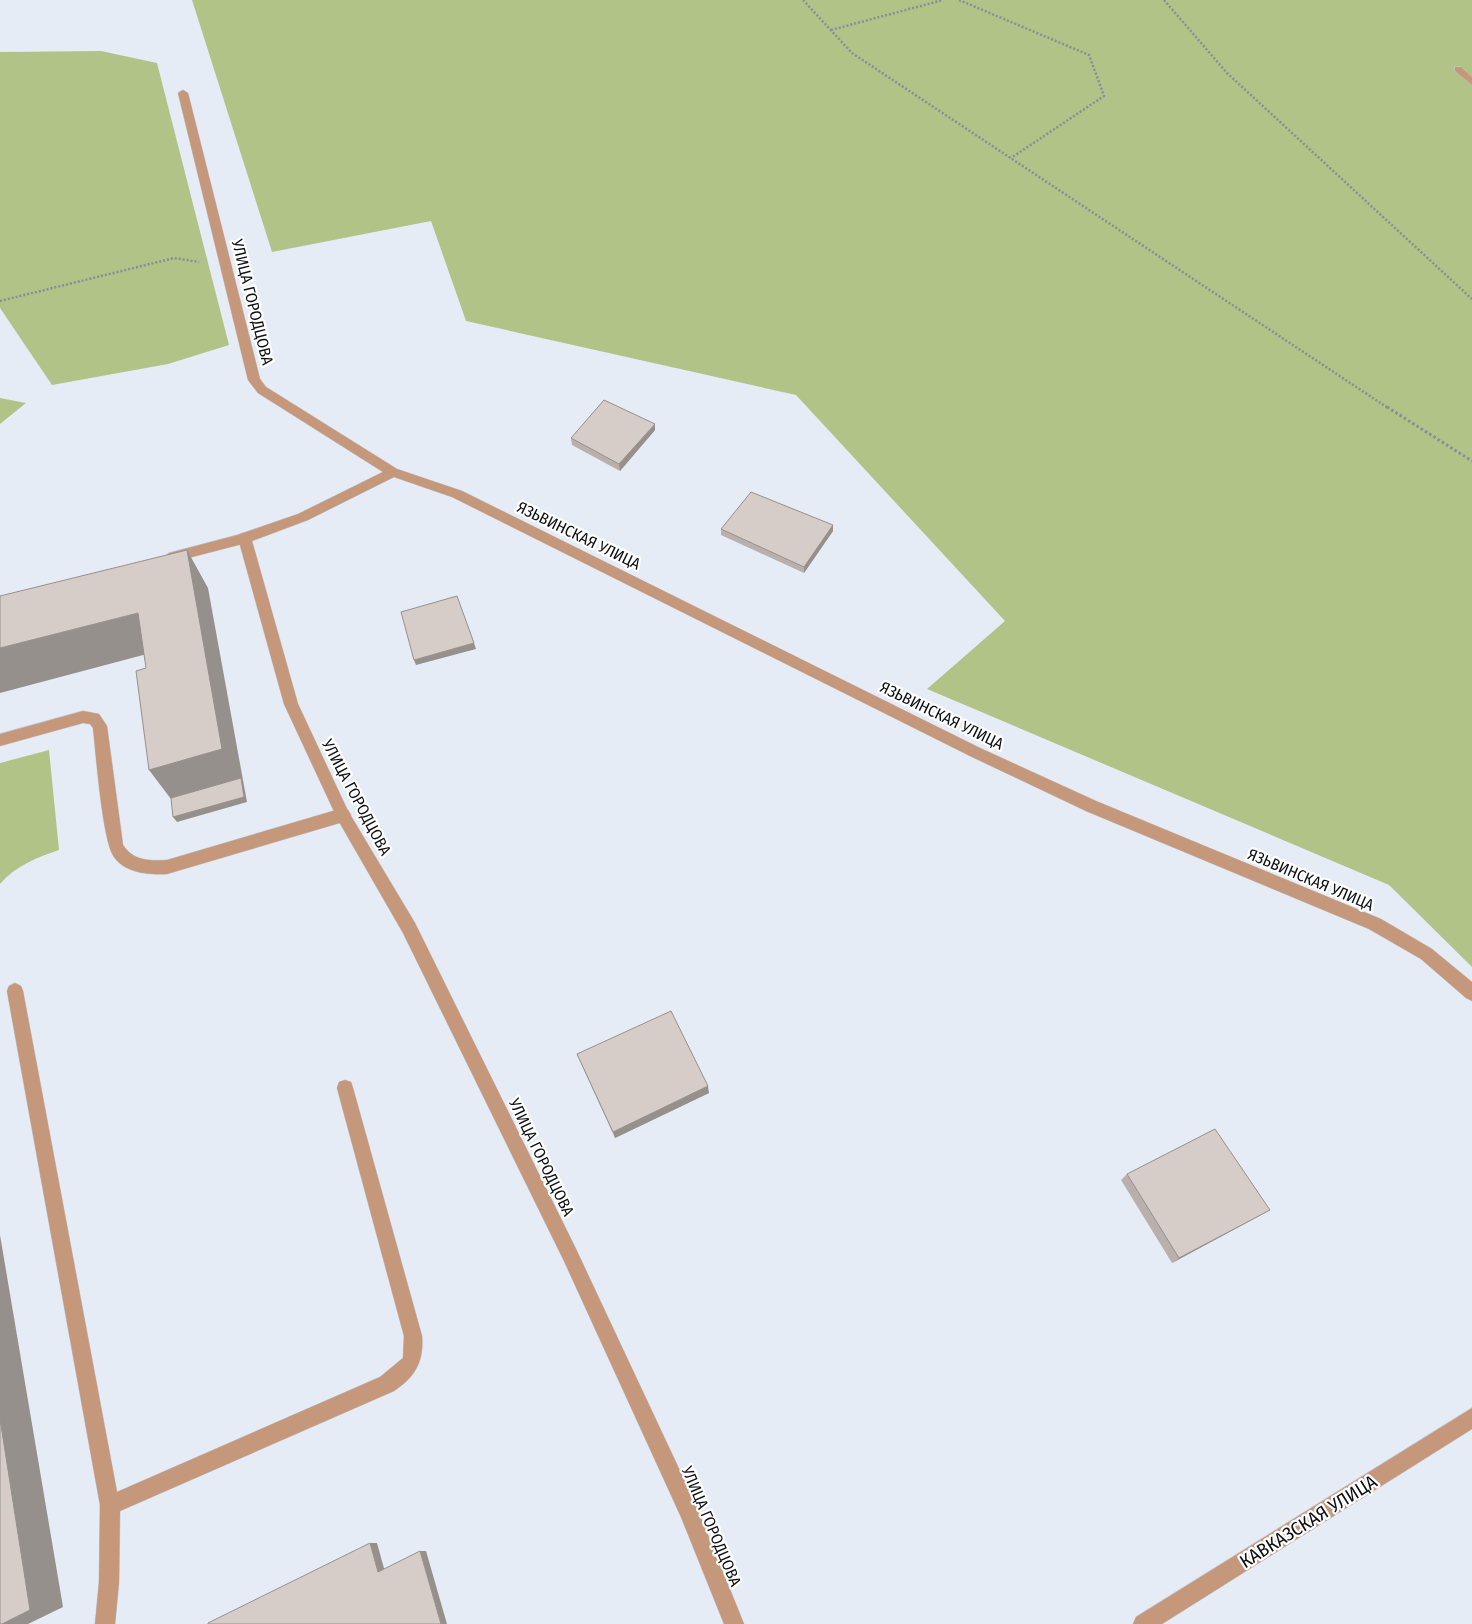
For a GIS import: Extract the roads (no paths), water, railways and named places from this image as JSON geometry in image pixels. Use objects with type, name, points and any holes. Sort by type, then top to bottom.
[{"type":"street","points":[[1458,69],[1472,82]]},
{"type":"street","name":"УЛИЦА ГОРОДЦОВА","points":[[183,93],[254,380],[262,390],[393,472]]},
{"type":"street","points":[[160,560],[245,538],[303,517],[393,472]]},
{"type":"street","name":"ЯЗЬВИНСКАЯ УЛИЦА","points":[[393,472],[458,494],[975,752],[1082,802],[1375,924],[1413,943],[1447,968],[1472,993]]},
{"type":"street","name":"УЛИЦА ГОРОДЦОВА","points":[[245,538],[291,704],[343,815],[409,928],[570,1255],[689,1512],[734,1624]]},
{"type":"street","points":[[0,740],[84,718],[94,718],[100,726],[116,846],[120,857],[129,862],[148,867],[167,867],[343,815]]},
{"type":"street","points":[[15,991],[110,1504],[110,1582],[106,1624]]},
{"type":"street","points":[[110,1504],[387,1384],[403,1374],[414,1356],[413,1336],[345,1088]]},
{"type":"street","name":"КАВКАЗСКАЯ УЛИЦА","points":[[1143,1624],[1472,1418]]}]
